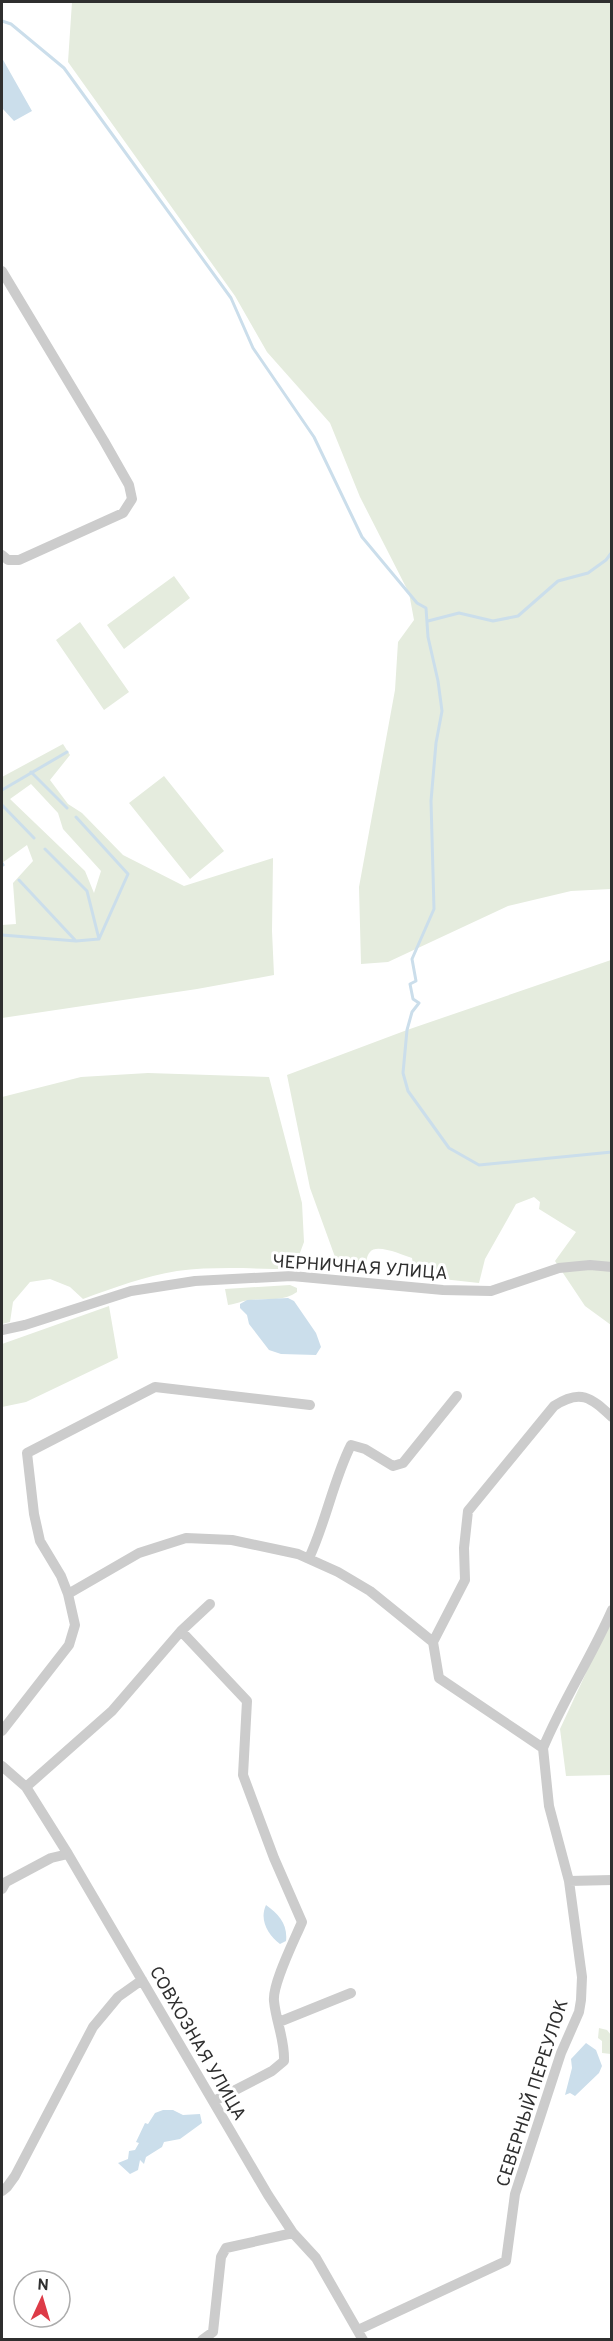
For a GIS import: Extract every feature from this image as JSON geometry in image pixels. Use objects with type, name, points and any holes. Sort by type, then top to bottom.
[{"type":"street","points":[[2,271],[99,431],[129,485],[132,499],[123,513],[19,560],[8,560],[2,555]]},
{"type":"street","name":"ЧЕРНИЧНАЯ УЛИЦА","points":[[2,1330],[131,1292],[195,1281],[292,1276],[443,1290],[491,1291],[560,1268],[590,1265],[612,1267]]},
{"type":"street","points":[[2,1731],[69,1645],[75,1625],[61,1576],[40,1540],[34,1514],[27,1453],[154,1387],[310,1405]]},
{"type":"street","points":[[309,1558],[320,1535],[344,1459],[351,1445],[365,1449],[393,1466],[403,1462],[458,1396]]},
{"type":"street","points":[[543,1748],[439,1678],[433,1642],[465,1580],[464,1548],[468,1511],[554,1406],[569,1398],[585,1396],[592,1399],[612,1417]]},
{"type":"street","points":[[68,1594],[132,1556],[186,1538],[232,1540],[298,1554],[338,1572],[370,1591],[433,1642]]},
{"type":"street","points":[[26,1787],[112,1711],[181,1631],[210,1604]]},
{"type":"street","points":[[612,1610],[593,1652],[555,1719],[543,1748],[549,1806],[569,1881],[612,1880]]},
{"type":"street","points":[[181,1631],[247,1701],[243,1775],[274,1858],[302,1922],[273,1999],[285,2045],[284,2061],[273,2071],[214,2101]]},
{"type":"street","name":"СОВХОЗНАЯ УЛИЦА","points":[[2,1766],[26,1787],[68,1854],[268,2195],[293,2233],[316,2258],[360,2335]]},
{"type":"street","points":[[2,1889],[6,1882],[51,1858],[68,1854]]},
{"type":"street","name":"СЕВЕРНЫЙ ПЕРЕУЛОК","points":[[360,2335],[506,2261],[515,2194],[561,2053],[579,2012],[581,2000],[582,1977],[569,1881]]},
{"type":"street","points":[[2,2191],[15,2176],[93,2027],[118,1997],[142,1980]]},
{"type":"street","points":[[279,2022],[351,1993]]},
{"type":"street","points":[[202,2340],[213,2332],[221,2257],[226,2248],[293,2233]]},
{"type":"shaded area","points":[[72,2],[611,2],[611,889],[571,891],[508,906],[388,962],[361,964],[359,887],[395,690],[398,642],[414,620],[409,593],[360,497],[330,423],[267,352],[235,296],[68,62]]},
{"type":"shaded area","points":[[174,576],[190,598],[124,649],[107,625]]},
{"type":"shaded area","points":[[80,622],[129,692],[104,710],[56,640]]},
{"type":"shaded area","points":[[63,744],[70,755],[50,780],[68,804],[82,813],[123,855],[184,886],[273,858],[274,975],[197,989],[2,1018],[2,925],[16,924],[13,883],[33,861],[27,845],[2,863],[2,777]],"holes":[[[31,784],[58,813],[63,829],[101,871],[94,893],[85,871],[10,799]]]},
{"type":"shaded area","points":[[164,776],[224,851],[190,879],[129,803]]},
{"type":"shaded area","points":[[611,960],[611,1325],[585,1306],[555,1261],[576,1232],[539,1209],[540,1202],[534,1197],[516,1204],[485,1259],[479,1283],[415,1276],[412,1258],[384,1249],[370,1252],[365,1271],[339,1268],[310,1188],[287,1075],[407,1030]]},
{"type":"shaded area","points":[[148,1073],[269,1077],[302,1203],[304,1242],[294,1269],[191,1269],[141,1279],[83,1299],[70,1287],[50,1279],[30,1282],[13,1302],[10,1322],[2,1324],[2,1097],[81,1077]]},
{"type":"shaded area","points":[[290,1285],[297,1288],[297,1292],[286,1297],[248,1300],[228,1305],[225,1289]]},
{"type":"shaded area","points":[[109,1306],[118,1358],[26,1402],[2,1407],[2,1344]]},
{"type":"shaded area","points":[[611,1619],[611,1775],[566,1776],[560,1729]]},
{"type":"shaded area","points":[[599,2028],[607,2030],[611,2035],[611,2054],[602,2053],[602,2041],[598,2038]]},
{"type":"water","points":[[2,58],[32,111],[14,121],[2,108]]},
{"type":"water","points":[[288,1298],[294,1301],[316,1333],[321,1347],[316,1355],[281,1354],[269,1350],[240,1308],[240,1304],[247,1300]]},
{"type":"water","points":[[266,1905],[279,1916],[286,1930],[286,1941],[280,1944],[264,1922]]},
{"type":"water","points":[[586,2043],[596,2050],[602,2066],[599,2073],[575,2096],[570,2093],[565,2095],[572,2068],[571,2059]]},
{"type":"water","points":[[173,2110],[183,2115],[200,2114],[202,2123],[180,2139],[164,2142],[162,2147],[146,2157],[144,2164],[140,2160],[138,2170],[130,2174],[118,2163],[128,2159],[129,2151],[135,2150],[139,2143],[136,2142],[145,2123],[148,2124],[155,2113]]},
{"type":"waterway","points":[[2,21],[11,24],[64,68],[231,298],[253,348],[314,437],[362,537],[417,603],[426,608],[428,637],[442,711],[436,743],[431,801],[434,909],[412,959],[416,981],[410,984],[413,999],[419,1003],[412,1012],[407,1030],[403,1073],[408,1091],[449,1148],[479,1165],[612,1152]]},
{"type":"waterway","points":[[428,621],[459,613],[493,621],[518,616],[558,581],[588,573],[606,560],[612,552]]},
{"type":"waterway","points":[[2,790],[67,752]]},
{"type":"waterway","points":[[31,772],[67,808]]},
{"type":"waterway","points":[[2,805],[34,838]]},
{"type":"waterway","points":[[2,935],[76,941],[99,939],[128,874],[76,817]]},
{"type":"waterway","points":[[45,849],[87,891],[99,939]]},
{"type":"waterway","points":[[19,880],[75,940]]}]
